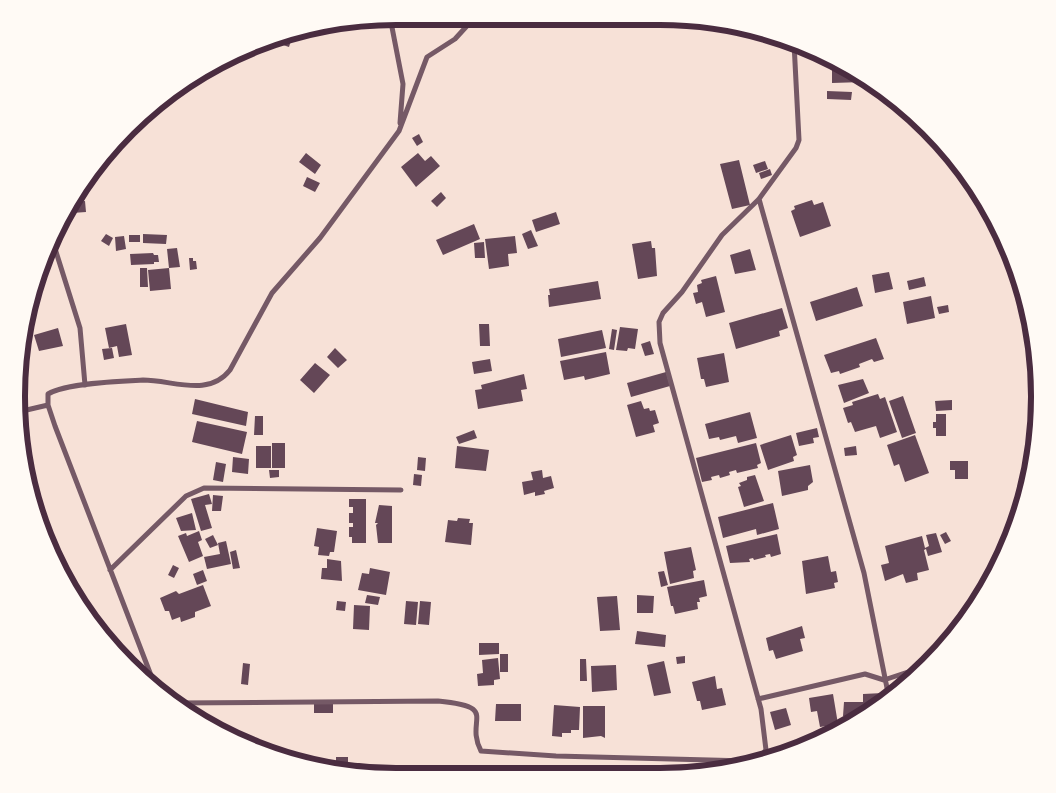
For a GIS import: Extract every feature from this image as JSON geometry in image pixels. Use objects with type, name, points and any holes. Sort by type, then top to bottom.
[{"type":"street","points":[[392,25],[403,84],[399,131]]},
{"type":"street","points":[[151,675],[48,405],[48,394],[85,385],[143,380],[191,386],[212,384],[222,380],[230,370],[272,293],[320,238],[399,131],[427,57],[455,39],[468,25]]},
{"type":"street","points":[[764,752],[766,750],[758,698],[660,343],[659,322],[663,313],[682,292],[722,235],[759,199],[791,156],[799,140],[794,50]]},
{"type":"street","points":[[759,199],[864,573],[887,690]]},
{"type":"street","points":[[55,249],[80,328],[85,385]]},
{"type":"street","points":[[26,410],[48,405]]},
{"type":"street","points":[[110,570],[186,496],[196,490],[235,488],[401,490]]},
{"type":"street","points":[[758,698],[865,674],[884,680],[908,672]]},
{"type":"street","points":[[187,703],[438,701],[462,703],[473,708],[477,714],[478,746],[481,751],[556,756],[734,761]]},
{"type":"building","points":[[291,41],[289,47],[280,44]]},
{"type":"building","points":[[832,69],[834,69],[857,82],[832,83]]},
{"type":"building","points":[[827,91],[852,92],[851,100],[827,99]]},
{"type":"building","points":[[419,134],[423,142],[417,146],[412,138]]},
{"type":"building","points":[[306,153],[321,165],[315,174],[299,162]]},
{"type":"building","points":[[418,153],[425,161],[431,156],[440,166],[416,187],[401,167]]},
{"type":"building","points":[[739,160],[750,205],[732,209],[720,164]]},
{"type":"building","points":[[765,161],[768,169],[756,173],[753,165]]},
{"type":"building","points":[[770,169],[772,175],[761,179],[759,173]]},
{"type":"building","points":[[307,177],[320,183],[315,192],[303,186]]},
{"type":"building","points":[[441,192],[446,198],[437,207],[431,201]]},
{"type":"building","points":[[812,200],[814,205],[823,202],[831,226],[800,237],[791,211],[795,209],[794,206]]},
{"type":"building","points":[[81,201],[85,201],[86,212],[74,213],[75,211]]},
{"type":"building","points":[[556,212],[560,224],[536,232],[532,220]]},
{"type":"building","points":[[474,224],[480,239],[443,255],[436,240]]},
{"type":"building","points":[[531,230],[538,246],[528,249],[522,234]]},
{"type":"building","points":[[106,234],[113,238],[109,246],[101,241]]},
{"type":"building","points":[[143,234],[167,235],[166,244],[143,243]]},
{"type":"building","points":[[129,235],[140,235],[140,242],[129,242]]},
{"type":"building","points":[[124,236],[126,249],[116,251],[115,237]]},
{"type":"building","points":[[515,236],[517,253],[508,254],[509,266],[489,269],[485,239]]},
{"type":"building","points":[[651,241],[652,248],[655,248],[657,276],[638,279],[632,244]]},
{"type":"building","points":[[484,242],[485,258],[475,258],[474,243]]},
{"type":"building","points":[[177,248],[180,267],[169,268],[167,249]]},
{"type":"building","points":[[750,249],[756,270],[735,274],[730,255]]},
{"type":"building","points":[[153,253],[158,255],[159,262],[131,265],[130,254]]},
{"type":"building","points":[[189,258],[193,258],[193,261],[196,261],[197,269],[190,270]]},
{"type":"building","points":[[140,268],[147,268],[148,287],[140,287]]},
{"type":"building","points":[[169,268],[171,289],[150,291],[148,270]]},
{"type":"building","points":[[889,272],[893,289],[875,293],[872,275]]},
{"type":"building","points":[[716,276],[725,312],[706,317],[702,302],[696,304],[693,293],[698,292],[697,285],[702,283],[701,280]]},
{"type":"building","points":[[924,277],[926,286],[909,290],[907,281]]},
{"type":"building","points":[[598,281],[601,299],[549,307],[549,289]]},
{"type":"building","points":[[857,287],[863,306],[816,321],[810,302]]},
{"type":"building","points":[[931,296],[935,318],[907,324],[903,302]]},
{"type":"building","points":[[948,305],[949,312],[939,314],[937,307]]},
{"type":"building","points":[[782,308],[788,328],[779,331],[780,336],[736,349],[729,323]]},
{"type":"building","points":[[126,324],[132,355],[119,357],[117,346],[109,348],[105,328]]},
{"type":"building","points":[[479,324],[489,324],[490,346],[480,346]]},
{"type":"building","points":[[620,327],[638,329],[635,349],[628,348],[627,351],[616,350]]},
{"type":"building","points":[[58,328],[63,346],[39,351],[34,335]]},
{"type":"building","points":[[612,329],[617,330],[614,350],[609,349]]},
{"type":"building","points":[[602,330],[606,348],[561,357],[558,339]]},
{"type":"building","points":[[876,338],[884,359],[874,362],[872,359],[859,364],[860,367],[840,374],[839,371],[831,373],[824,355]]},
{"type":"building","points":[[650,341],[654,354],[645,356],[641,344]]},
{"type":"building","points":[[112,348],[114,358],[104,360],[102,349]]},
{"type":"building","points":[[335,348],[347,360],[338,368],[327,357]]},
{"type":"building","points":[[606,352],[610,374],[585,380],[584,376],[564,380],[560,361]]},
{"type":"building","points":[[724,353],[729,382],[706,387],[704,379],[701,379],[697,358]]},
{"type":"building","points":[[490,359],[492,371],[474,374],[472,362]]},
{"type":"building","points":[[315,363],[330,375],[314,393],[300,380]]},
{"type":"building","points":[[666,372],[670,386],[631,397],[627,383]]},
{"type":"building","points":[[524,374],[527,389],[521,390],[523,401],[478,409],[475,390],[482,389],[481,385]]},
{"type":"building","points":[[863,379],[869,393],[844,403],[838,385]]},
{"type":"building","points":[[878,394],[880,399],[885,397],[897,432],[880,438],[876,426],[855,432],[851,422],[848,423],[843,408],[853,405],[852,402]]},
{"type":"building","points":[[903,396],[916,433],[902,438],[889,401]]},
{"type":"building","points":[[195,399],[248,412],[246,426],[192,414]]},
{"type":"building","points":[[952,400],[952,410],[936,411],[935,401]]},
{"type":"building","points":[[641,401],[644,409],[655,410],[659,423],[653,425],[655,432],[636,437],[627,405]]},
{"type":"building","points":[[750,412],[757,438],[738,443],[736,436],[720,440],[719,437],[709,439],[705,424]]},
{"type":"building","points":[[936,414],[946,414],[946,436],[936,436],[936,428],[933,428],[933,422],[936,422]]},
{"type":"building","points":[[255,416],[263,416],[263,435],[254,435]]},
{"type":"building","points":[[197,421],[247,432],[242,454],[192,442]]},
{"type":"building","points":[[817,428],[819,437],[813,438],[814,443],[799,446],[796,433]]},
{"type":"building","points":[[474,430],[477,438],[459,444],[456,437]]},
{"type":"building","points":[[791,435],[797,455],[793,457],[794,461],[768,470],[760,445]]},
{"type":"building","points":[[915,435],[929,473],[905,482],[899,464],[894,466],[887,445]]},
{"type":"building","points":[[272,443],[285,443],[285,468],[272,468]]},
{"type":"building","points":[[756,443],[761,463],[757,465],[758,468],[737,473],[736,470],[729,472],[730,475],[720,478],[719,475],[711,477],[712,480],[702,482],[696,458]]},
{"type":"building","points":[[256,446],[271,446],[271,468],[256,468]]},
{"type":"building","points":[[457,446],[489,450],[486,471],[455,468]]},
{"type":"building","points":[[856,446],[857,455],[845,456],[844,448]]},
{"type":"building","points":[[233,457],[249,459],[248,474],[232,472]]},
{"type":"building","points":[[418,457],[426,458],[425,471],[417,470]]},
{"type":"building","points":[[950,461],[968,461],[968,479],[955,479],[955,470],[950,470]]},
{"type":"building","points":[[216,462],[226,464],[223,482],[213,480]]},
{"type":"building","points":[[810,465],[813,482],[808,486],[808,490],[782,496],[778,471]]},
{"type":"building","points":[[269,470],[279,470],[279,477],[270,478]]},
{"type":"building","points":[[542,470],[543,478],[551,476],[554,488],[544,491],[545,494],[535,496],[535,492],[524,495],[522,482],[533,480],[531,472]]},
{"type":"building","points":[[414,474],[422,475],[421,486],[413,485]]},
{"type":"building","points":[[755,475],[764,501],[744,507],[738,487],[741,486],[739,483],[747,480],[747,477]]},
{"type":"building","points":[[209,494],[212,504],[205,505],[212,528],[201,531],[191,499]]},
{"type":"building","points":[[213,495],[223,496],[221,511],[212,511]]},
{"type":"building","points":[[349,499],[366,499],[366,543],[352,543],[352,537],[349,537],[349,527],[353,527],[353,523],[349,523],[349,513],[353,513],[353,507],[349,507]]},
{"type":"building","points":[[773,503],[779,529],[757,535],[756,529],[723,538],[718,517]]},
{"type":"building","points":[[379,505],[392,506],[392,543],[378,543],[376,525],[378,523],[375,523]]},
{"type":"building","points":[[192,513],[196,530],[181,531],[176,518]]},
{"type":"building","points":[[458,518],[470,519],[469,523],[473,523],[471,545],[445,542],[448,520],[457,521]]},
{"type":"building","points":[[317,528],[337,531],[334,552],[330,552],[329,556],[318,555],[319,547],[314,546]]},
{"type":"building","points":[[199,531],[202,540],[198,542],[203,556],[189,562],[178,536],[186,533],[187,536]]},
{"type":"building","points":[[946,532],[951,541],[945,544],[940,535]]},
{"type":"building","points":[[936,533],[942,552],[928,556],[926,549],[924,550],[929,570],[917,573],[918,580],[906,583],[903,574],[885,581],[881,565],[889,563],[885,546],[922,536],[925,548],[929,546],[926,535]]},
{"type":"building","points":[[777,534],[781,554],[771,557],[770,554],[765,555],[766,557],[754,560],[753,558],[749,559],[750,562],[730,563],[726,546]]},
{"type":"building","points":[[213,535],[218,545],[210,548],[205,539]]},
{"type":"building","points":[[226,541],[231,564],[207,569],[204,557],[220,554],[218,543]]},
{"type":"building","points":[[691,547],[696,570],[693,571],[694,578],[670,584],[664,552]]},
{"type":"building","points":[[236,550],[240,568],[233,569],[230,552]]},
{"type":"building","points":[[828,556],[831,572],[836,571],[838,582],[834,583],[835,588],[806,594],[802,561]]},
{"type":"building","points":[[327,559],[341,561],[342,581],[321,579],[322,568],[327,568]]},
{"type":"building","points":[[173,565],[179,568],[174,578],[168,575]]},
{"type":"building","points":[[370,568],[390,572],[386,595],[358,590],[362,573],[369,574]]},
{"type":"building","points":[[203,570],[207,581],[197,585],[193,574]]},
{"type":"building","points":[[664,571],[668,585],[661,587],[658,572]]},
{"type":"building","points":[[704,580],[707,596],[699,598],[700,602],[697,602],[698,609],[675,614],[673,606],[671,606],[667,587]]},
{"type":"building","points":[[203,585],[211,606],[195,612],[195,617],[181,622],[180,617],[172,620],[169,611],[165,611],[160,598],[176,591],[179,594]]},
{"type":"building","points":[[367,595],[380,597],[378,605],[365,603]]},
{"type":"building","points":[[637,595],[654,596],[653,613],[637,613]]},
{"type":"building","points":[[617,596],[620,630],[600,631],[597,597]]},
{"type":"building","points":[[337,601],[346,602],[345,611],[336,610]]},
{"type":"building","points":[[406,601],[418,602],[416,625],[404,624]]},
{"type":"building","points":[[420,601],[431,602],[429,625],[418,624]]},
{"type":"building","points":[[354,605],[370,606],[369,630],[353,629]]},
{"type":"building","points":[[802,626],[805,638],[800,639],[803,651],[776,659],[773,650],[769,651],[766,638]]},
{"type":"building","points":[[637,631],[666,635],[665,647],[635,644]]},
{"type":"building","points":[[479,643],[499,643],[499,654],[479,655]]},
{"type":"building","points":[[500,654],[508,654],[508,672],[500,672]]},
{"type":"building","points":[[685,656],[685,663],[677,664],[676,657]]},
{"type":"building","points":[[498,658],[500,679],[494,680],[494,685],[478,686],[477,674],[483,673],[482,660]]},
{"type":"building","points":[[580,659],[586,659],[587,681],[580,681]]},
{"type":"building","points":[[664,661],[671,693],[654,696],[647,665]]},
{"type":"building","points":[[243,663],[250,664],[248,685],[241,684]]},
{"type":"building","points":[[616,665],[617,690],[592,692],[591,666]]},
{"type":"building","points":[[715,676],[717,689],[722,688],[726,705],[702,710],[700,701],[697,701],[692,682]]},
{"type":"building","points":[[883,693],[848,716],[843,716],[844,702],[863,702],[863,694]]},
{"type":"building","points":[[833,694],[838,722],[820,727],[817,711],[811,712],[809,698]]},
{"type":"building","points":[[314,704],[333,704],[333,713],[314,713]]},
{"type":"building","points":[[496,704],[521,704],[521,721],[495,721]]},
{"type":"building","points":[[554,705],[580,707],[579,730],[571,730],[571,733],[562,733],[562,737],[552,736]]},
{"type":"building","points":[[583,706],[605,706],[605,738],[601,736],[583,738]]},
{"type":"building","points":[[786,708],[791,725],[775,730],[770,712]]},
{"type":"building","points":[[336,757],[348,757],[348,765],[336,763]]},
{"type":"building","points":[[624,766],[624,768],[612,768]]}]
